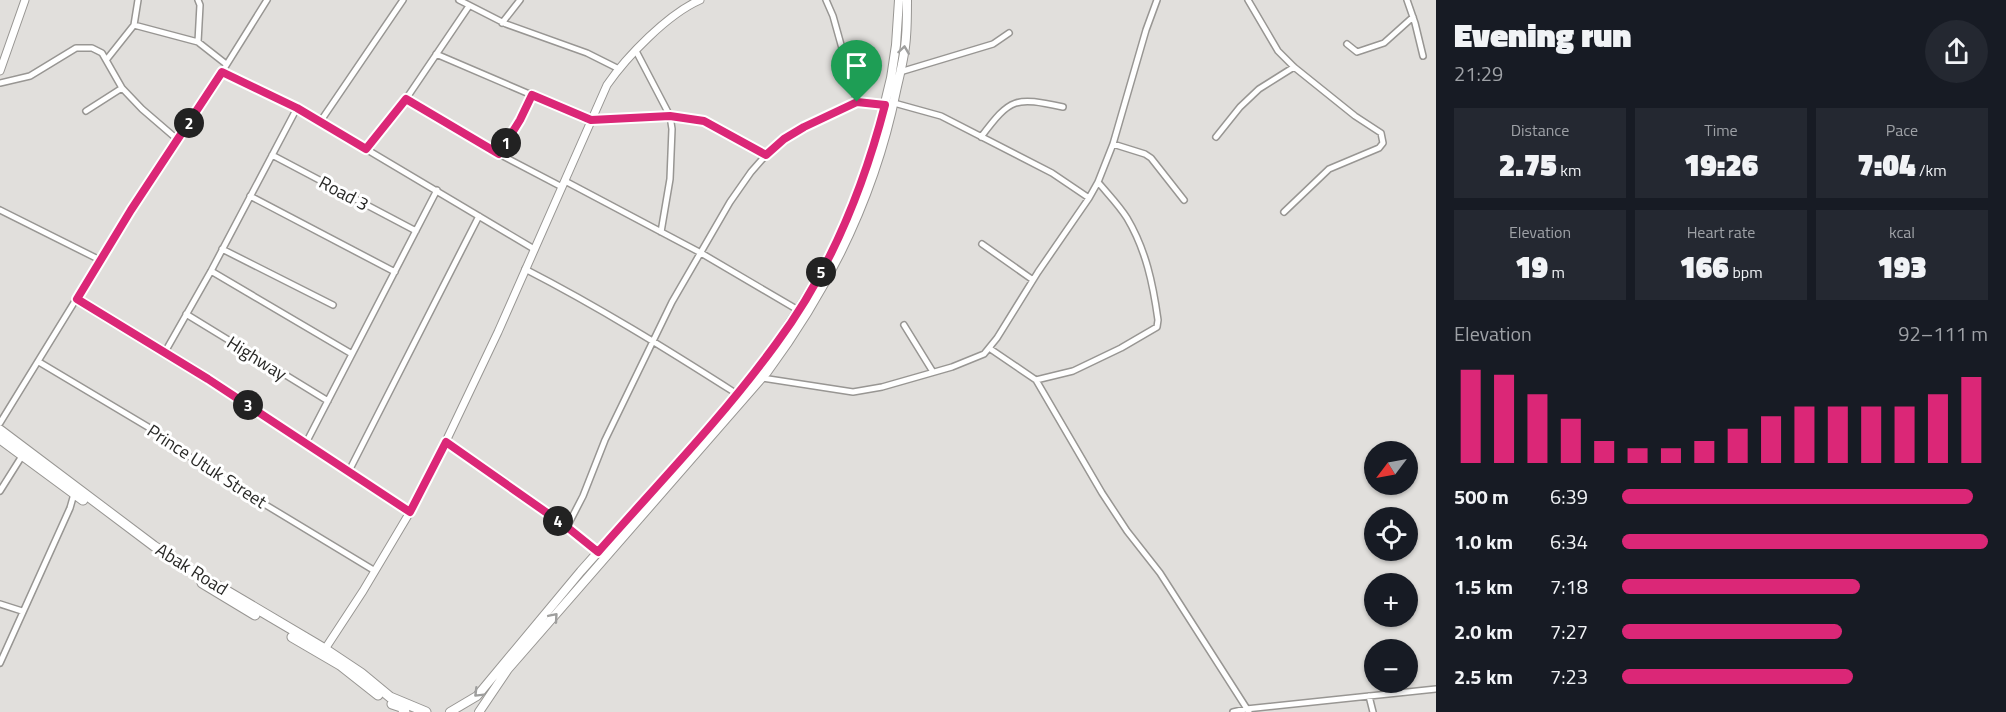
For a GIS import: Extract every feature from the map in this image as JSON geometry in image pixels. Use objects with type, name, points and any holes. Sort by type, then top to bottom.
[{"type":"highway","name":"Abak Road","points":[[0,430],[154,546],[325,649],[361,673],[388,699]]},
{"type":"highway","name":"Abak Road","points":[[0,440],[159,556],[340,665],[388,699]]},
{"type":"highway","points":[[388,699],[405,712]]},
{"type":"highway","points":[[388,699],[426,712]]},
{"type":"main road","points":[[450,712],[477,696],[542,616],[737,394],[776,344],[798,310],[826,264],[853,203],[878,132],[896,45],[899,0]]},
{"type":"main road","points":[[479,712],[508,669],[762,378],[803,321],[842,253],[874,171],[894,102],[900,72],[906,37],[907,0]]},
{"type":"street","points":[[0,70],[25,0]]},
{"type":"street","points":[[107,59],[134,25],[138,0]]},
{"type":"street","points":[[198,0],[198,42]]},
{"type":"street","points":[[0,423],[100,260],[267,0]]},
{"type":"street","points":[[320,122],[403,0]]},
{"type":"street","points":[[459,0],[502,23],[587,53],[619,69]]},
{"type":"street","points":[[502,23],[520,0]]},
{"type":"street","points":[[325,649],[410,512],[446,442],[607,85],[619,69],[664,24],[700,0]]},
{"type":"street","points":[[826,0],[833,16],[857,102]]},
{"type":"street","points":[[762,378],[853,392],[882,387],[977,358],[989,348],[1098,182],[1113,144],[1157,0]]},
{"type":"street","points":[[1248,0],[1274,44],[1294,67],[1355,116],[1381,133],[1383,138],[1383,143],[1379,148],[1329,169],[1284,212]]},
{"type":"street","points":[[1407,0],[1423,56]]},
{"type":"street","points":[[366,149],[406,99],[469,6]]},
{"type":"street","points":[[1347,44],[1357,52],[1384,43],[1413,17]]},
{"type":"street","points":[[134,25],[198,42],[226,64]]},
{"type":"street","points":[[900,72],[993,44],[1009,33]]},
{"type":"street","points":[[0,83],[30,76],[76,48],[92,48],[102,52],[122,88],[178,140]]},
{"type":"street","points":[[636,51],[670,116],[672,129],[670,179],[661,232]]},
{"type":"street","points":[[436,54],[591,120],[670,116],[704,121],[766,155]]},
{"type":"street","points":[[1216,136],[1240,107],[1259,89],[1294,67]]},
{"type":"street","points":[[222,72],[297,108],[534,249]]},
{"type":"street","points":[[86,111],[122,88]]},
{"type":"street","points":[[499,154],[532,95]]},
{"type":"street","points":[[406,99],[499,154],[661,232],[798,310]]},
{"type":"street","points":[[981,137],[1000,111],[1019,101],[1063,107]]},
{"type":"street","points":[[567,527],[583,496],[605,440],[672,302],[730,202],[751,172],[784,139],[804,127],[857,102],[885,105]]},
{"type":"street","points":[[894,102],[941,117],[1052,174],[1089,198]]},
{"type":"street","points":[[165,352],[211,271],[297,108]]},
{"type":"street","points":[[1113,144],[1151,158],[1184,200]]},
{"type":"street","name":"Road 3","points":[[272,155],[416,231]]},
{"type":"street","points":[[1036,380],[1073,371],[1121,348],[1157,327],[1152,278],[1137,237],[1126,216],[1098,182]]},
{"type":"street","points":[[306,443],[437,190]]},
{"type":"street","points":[[250,196],[395,272]]},
{"type":"street","points":[[0,210],[100,260]]},
{"type":"street","points":[[348,471],[479,216]]},
{"type":"street","points":[[982,244],[1033,280]]},
{"type":"street","points":[[222,249],[333,305]]},
{"type":"street","points":[[525,269],[654,341],[737,394]]},
{"type":"street","points":[[211,271],[352,354]]},
{"type":"street","points":[[77,299],[165,352],[410,512]]},
{"type":"street","name":"Highway","points":[[186,314],[328,401]]},
{"type":"street","points":[[904,325],[933,372]]},
{"type":"street","points":[[989,348],[1036,380],[1102,493],[1127,531],[1160,573],[1247,710]]},
{"type":"street","name":"Prince Utuk Street","points":[[39,362],[148,427],[208,470],[375,571]]},
{"type":"street","points":[[446,442],[567,527],[598,552]]},
{"type":"street","points":[[0,491],[22,456]]},
{"type":"street","points":[[0,663],[70,508],[74,494]]},
{"type":"street","points":[[0,604],[22,611]]},
{"type":"street","points":[[1233,712],[1436,689]]},
{"type":"street","points":[[1369,696],[1373,712]]},
{"type":"route","points":[[222,72],[297,108],[366,149],[406,99],[499,154],[532,95],[591,120],[670,116],[704,121],[766,155],[784,139],[804,127],[857,102],[885,105],[858,193],[814,285],[789,326],[724,411],[598,552],[567,527],[446,442],[410,512],[208,379],[77,299],[131,210],[222,72]]}]
